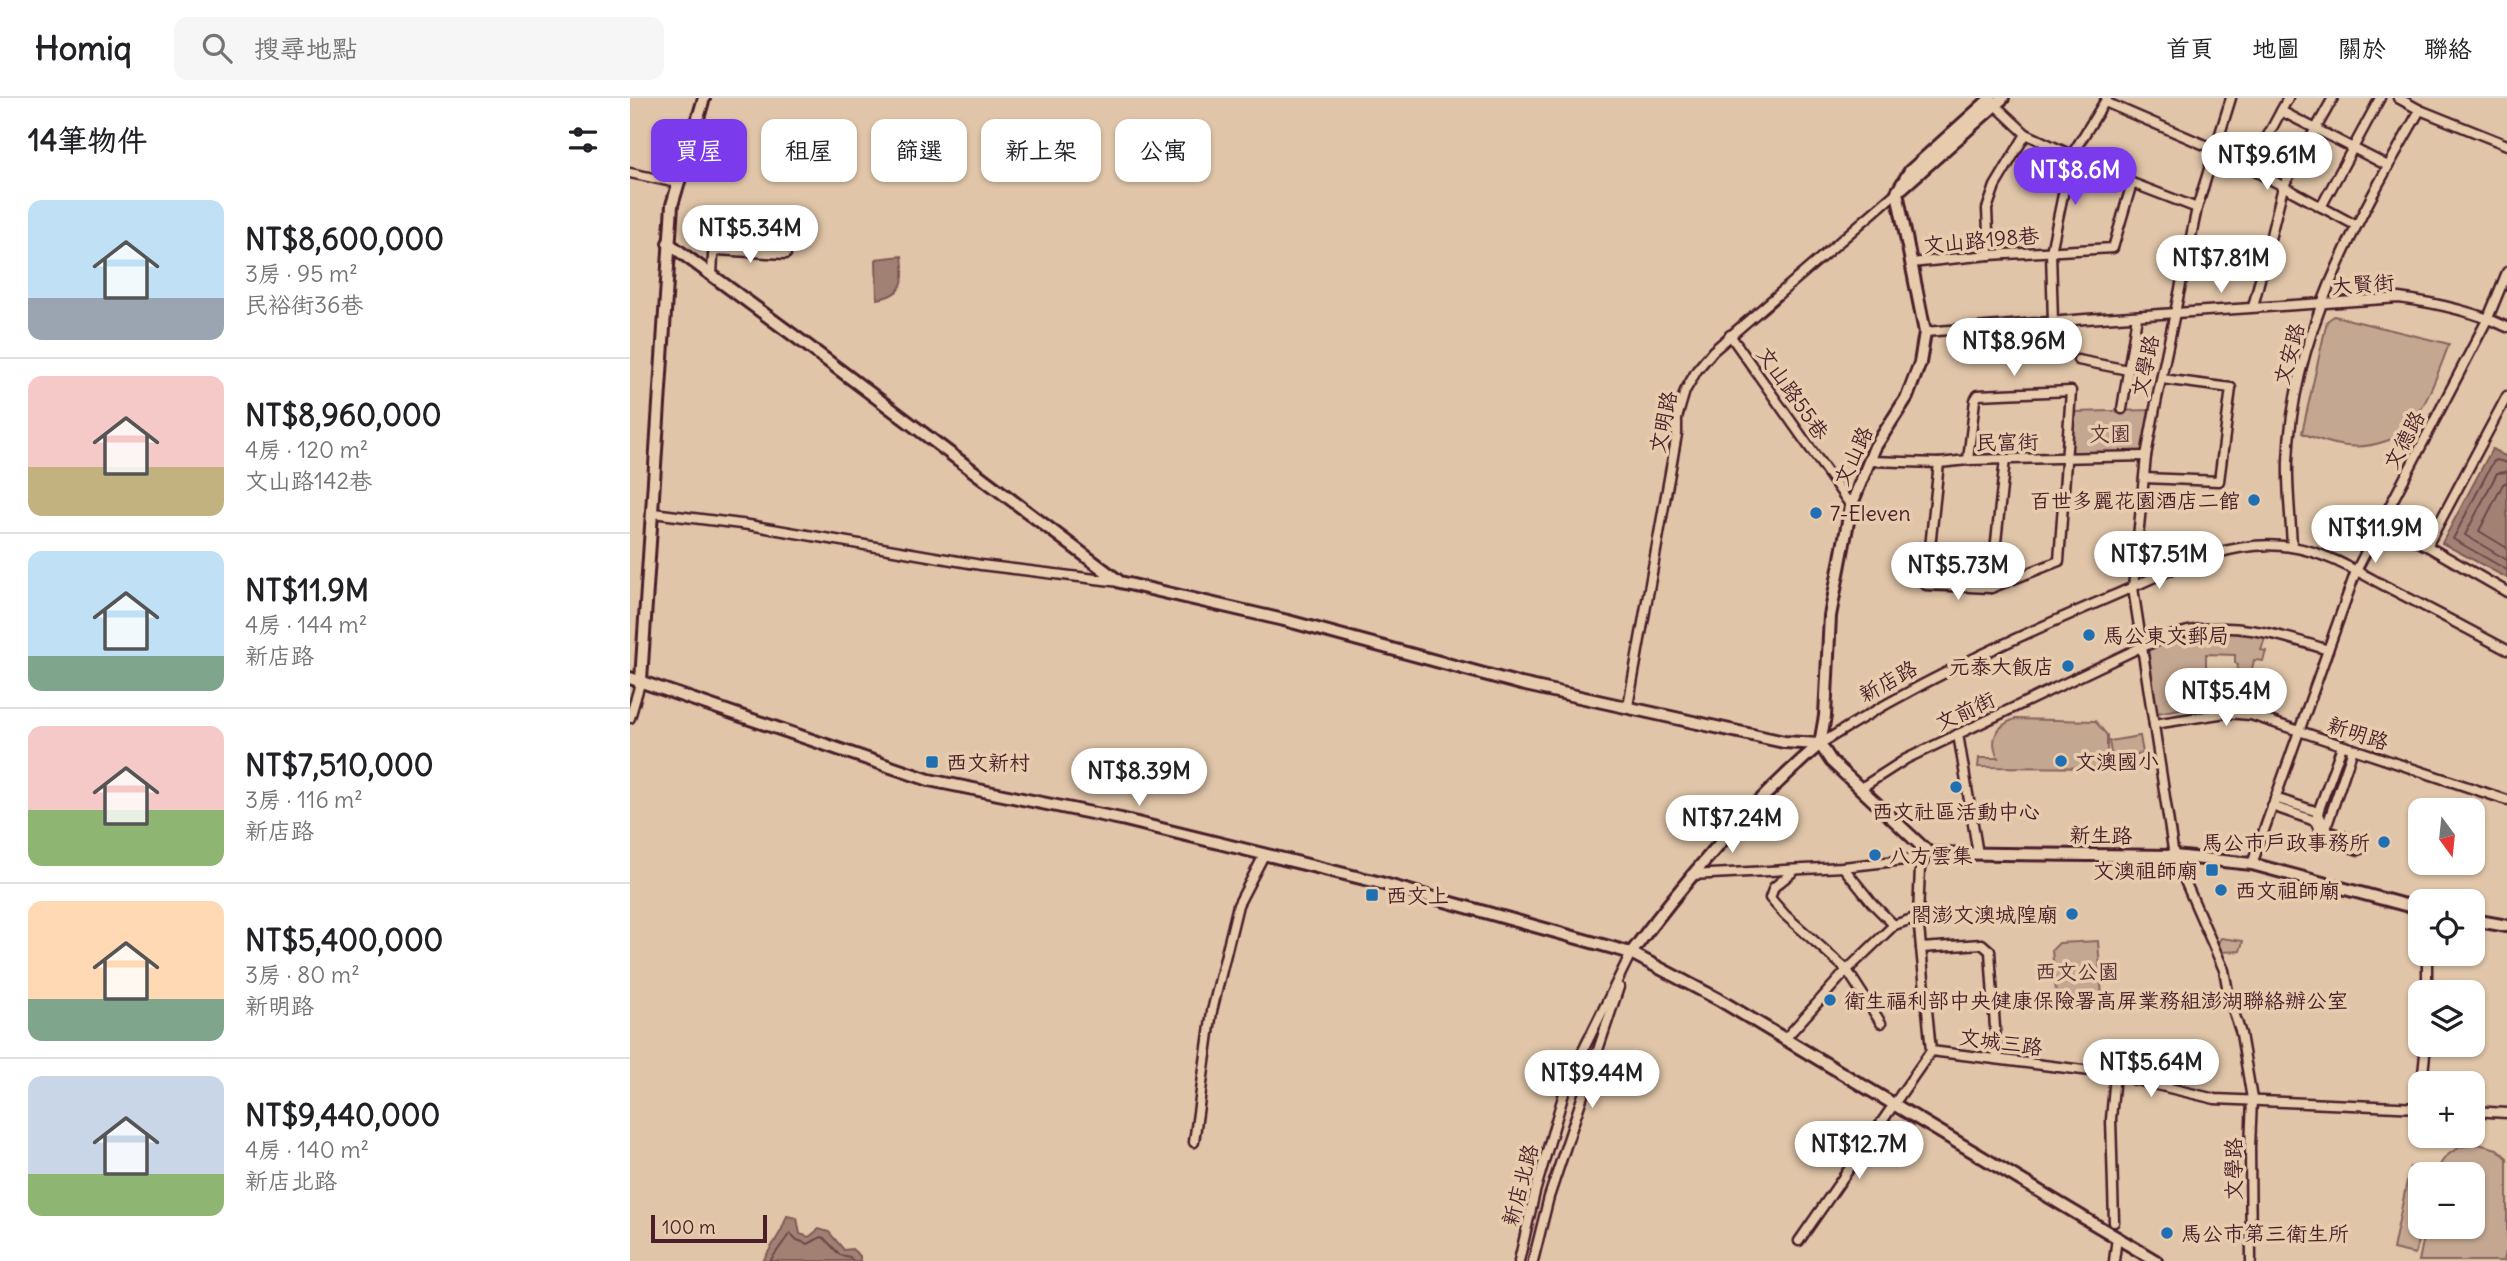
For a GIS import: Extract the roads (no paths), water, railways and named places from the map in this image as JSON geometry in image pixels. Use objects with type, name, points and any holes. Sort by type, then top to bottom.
[{"type":"main road","points":[[704,98],[672,205],[653,513],[636,679],[929,780],[1121,819],[1377,882],[1631,953],[1717,999],[2156,1261]]},
{"type":"main road","points":[[1897,192],[1916,178],[1995,100]]},
{"type":"main road","name":"文山路","points":[[1820,744],[1825,716],[1830,616],[1851,506],[1875,447],[1907,397],[1920,363],[1925,332],[1897,192]]},
{"type":"main road","points":[[668,243],[1120,582],[1288,621],[1521,684],[1784,742],[1820,744],[1831,761],[1928,853]]},
{"type":"main road","name":"新店路","points":[[1631,953],[1676,892],[1782,778],[1820,744]]},
{"type":"main road","name":"新生路","points":[[1928,853],[2174,856],[2252,864],[2408,905]]},
{"type":"main road","points":[[2485,922],[2507,926]]},
{"type":"street","name":"文學路","points":[[2231,98],[2197,208],[2174,313],[2146,456],[2133,588],[2174,856],[2224,970],[2241,1034],[2252,1099],[2251,1261]]},
{"type":"street","points":[[2250,169],[2288,98]]},
{"type":"street","points":[[2253,307],[2283,187],[2333,98]]},
{"type":"street","points":[[2322,207],[2380,98]]},
{"type":"street","points":[[2398,98],[2420,110],[2507,145]]},
{"type":"street","points":[[1995,100],[2026,134],[2132,183],[2197,208]]},
{"type":"street","points":[[2053,322],[2050,252],[2071,156],[2106,100],[2214,149],[2355,225]]},
{"type":"street","name":"文安路","points":[[2292,547],[2288,461],[2296,394],[2320,304],[2355,225],[2420,110]]},
{"type":"street","points":[[2280,111],[2388,166]]},
{"type":"street","points":[[1989,255],[1987,209],[1995,186],[2026,134]]},
{"type":"street","points":[[630,173],[677,183]]},
{"type":"street","name":"文山路198巷","points":[[1911,263],[1989,255],[2113,248],[2132,183]]},
{"type":"street","name":"文明路","points":[[1628,706],[1677,433],[1677,418],[1685,391],[1697,370],[1730,335],[1897,192]]},
{"type":"street","points":[[712,276],[713,255],[717,250],[786,254]]},
{"type":"street","name":"文德路","points":[[2252,864],[2356,571],[2488,318],[2507,272]]},
{"type":"street","name":"大賢街","points":[[1925,332],[2399,298],[2434,302],[2488,318],[2507,327]]},
{"type":"street","points":[[2122,409],[2137,316]]},
{"type":"street","name":"文山路55巷","points":[[1730,335],[1851,506]]},
{"type":"street","points":[[2078,360],[2128,370]]},
{"type":"street","points":[[2144,478],[2219,481],[2231,388],[2162,379]]},
{"type":"street","points":[[1939,463],[1926,585],[1991,588],[2059,561],[2071,391],[1978,395],[1975,400],[1968,460]]},
{"type":"street","points":[[2427,546],[2507,396]]},
{"type":"street","name":"民富街","points":[[1869,461],[1939,463],[2146,456]]},
{"type":"street","points":[[1991,588],[2005,459]]},
{"type":"street","points":[[653,513],[749,524],[981,565],[1120,582]]},
{"type":"street","points":[[2380,524],[2427,546],[2507,592]]},
{"type":"street","name":"新店路","points":[[1820,744],[1877,709],[1970,659],[2196,560],[2240,547],[2268,545],[2313,552],[2356,571],[2507,650]]},
{"type":"street","name":"文前街","points":[[1861,788],[1906,759],[2141,648],[2179,633],[2221,628],[2257,630],[2328,650]]},
{"type":"street","points":[[630,718],[636,679]]},
{"type":"street","name":"新明路","points":[[2154,724],[2226,713],[2251,715],[2507,800]]},
{"type":"street","points":[[1958,734],[1978,853]]},
{"type":"street","points":[[2324,834],[2317,816],[2342,746]]},
{"type":"street","points":[[2324,834],[2353,749]]},
{"type":"street","points":[[2273,802],[2317,816]]},
{"type":"street","points":[[2324,834],[2360,846]]},
{"type":"street","points":[[1691,876],[1843,867],[1914,859],[1928,853]]},
{"type":"street","points":[[1928,853],[1920,867],[1918,917],[1931,1051]]},
{"type":"street","points":[[1194,1142],[1212,1011],[1238,905],[1264,855]]},
{"type":"street","points":[[1843,867],[1894,925]]},
{"type":"street","points":[[1794,871],[1774,887],[1770,898],[1785,915],[1847,970],[1881,1023]]},
{"type":"street","points":[[1784,1040],[1847,970],[1894,925],[1918,917]]},
{"type":"street","points":[[1921,948],[1982,944],[1990,951],[1997,1059]]},
{"type":"street","name":"新店北路","points":[[1519,1261],[1535,1192],[1567,1083],[1631,953]]},
{"type":"street","name":"新店北路","points":[[1533,1261],[1553,1184],[1631,953]]},
{"type":"street","name":"文城三路","points":[[1799,1241],[1931,1051],[2115,1075],[2215,1099],[2408,1107]]},
{"type":"street","points":[[2114,1222],[2111,1119],[2115,1075]]},
{"type":"street","points":[[2485,1112],[2507,1113]]},
{"type":"street","points":[[2113,1261],[2117,1237]]},
{"type":"water","points":[[902,256],[901,285],[893,294],[877,299],[876,259]]},
{"type":"water","points":[[2492,449],[2507,457],[2507,578],[2442,543]]},
{"type":"water","points":[[787,1216],[797,1218],[800,1234],[809,1237],[819,1229],[829,1232],[844,1250],[852,1249],[860,1256],[860,1261],[763,1261]]},
{"type":"place","name":"百世多麗花園酒店二館","points":[[2254,500]]},
{"type":"place","name":"7-Eleven","points":[[1816,513]]},
{"type":"place","name":"馬公東文郵局","points":[[2089,635]]},
{"type":"place","name":"元泰大飯店","points":[[2068,666]]},
{"type":"place","name":"文澳國小","points":[[2061,761]]},
{"type":"place","name":"西文新村","points":[[932,762]]},
{"type":"place","name":"西文社區活動中心","points":[[1956,787]]},
{"type":"place","name":"馬公市戶政事務所","points":[[2384,842]]},
{"type":"place","name":"八方雲集","points":[[1875,855]]},
{"type":"place","name":"文澳祖師廟","points":[[2212,870]]},
{"type":"place","name":"西文祖師廟","points":[[2221,890]]},
{"type":"place","name":"西文上","points":[[1372,895]]},
{"type":"place","name":"閤澎文澳城隍廟","points":[[2072,914]]},
{"type":"place","name":"衛生福利部中央健康保險署高屏業務組澎湖聯絡辦公室","points":[[1830,1000]]},
{"type":"place","name":"馬公市第三衛生所","points":[[2167,1233]]},
{"type":"park label","name":"文園","points":[[2110,433]]},
{"type":"park label","name":"西文公園","points":[[2077,971]]}]
